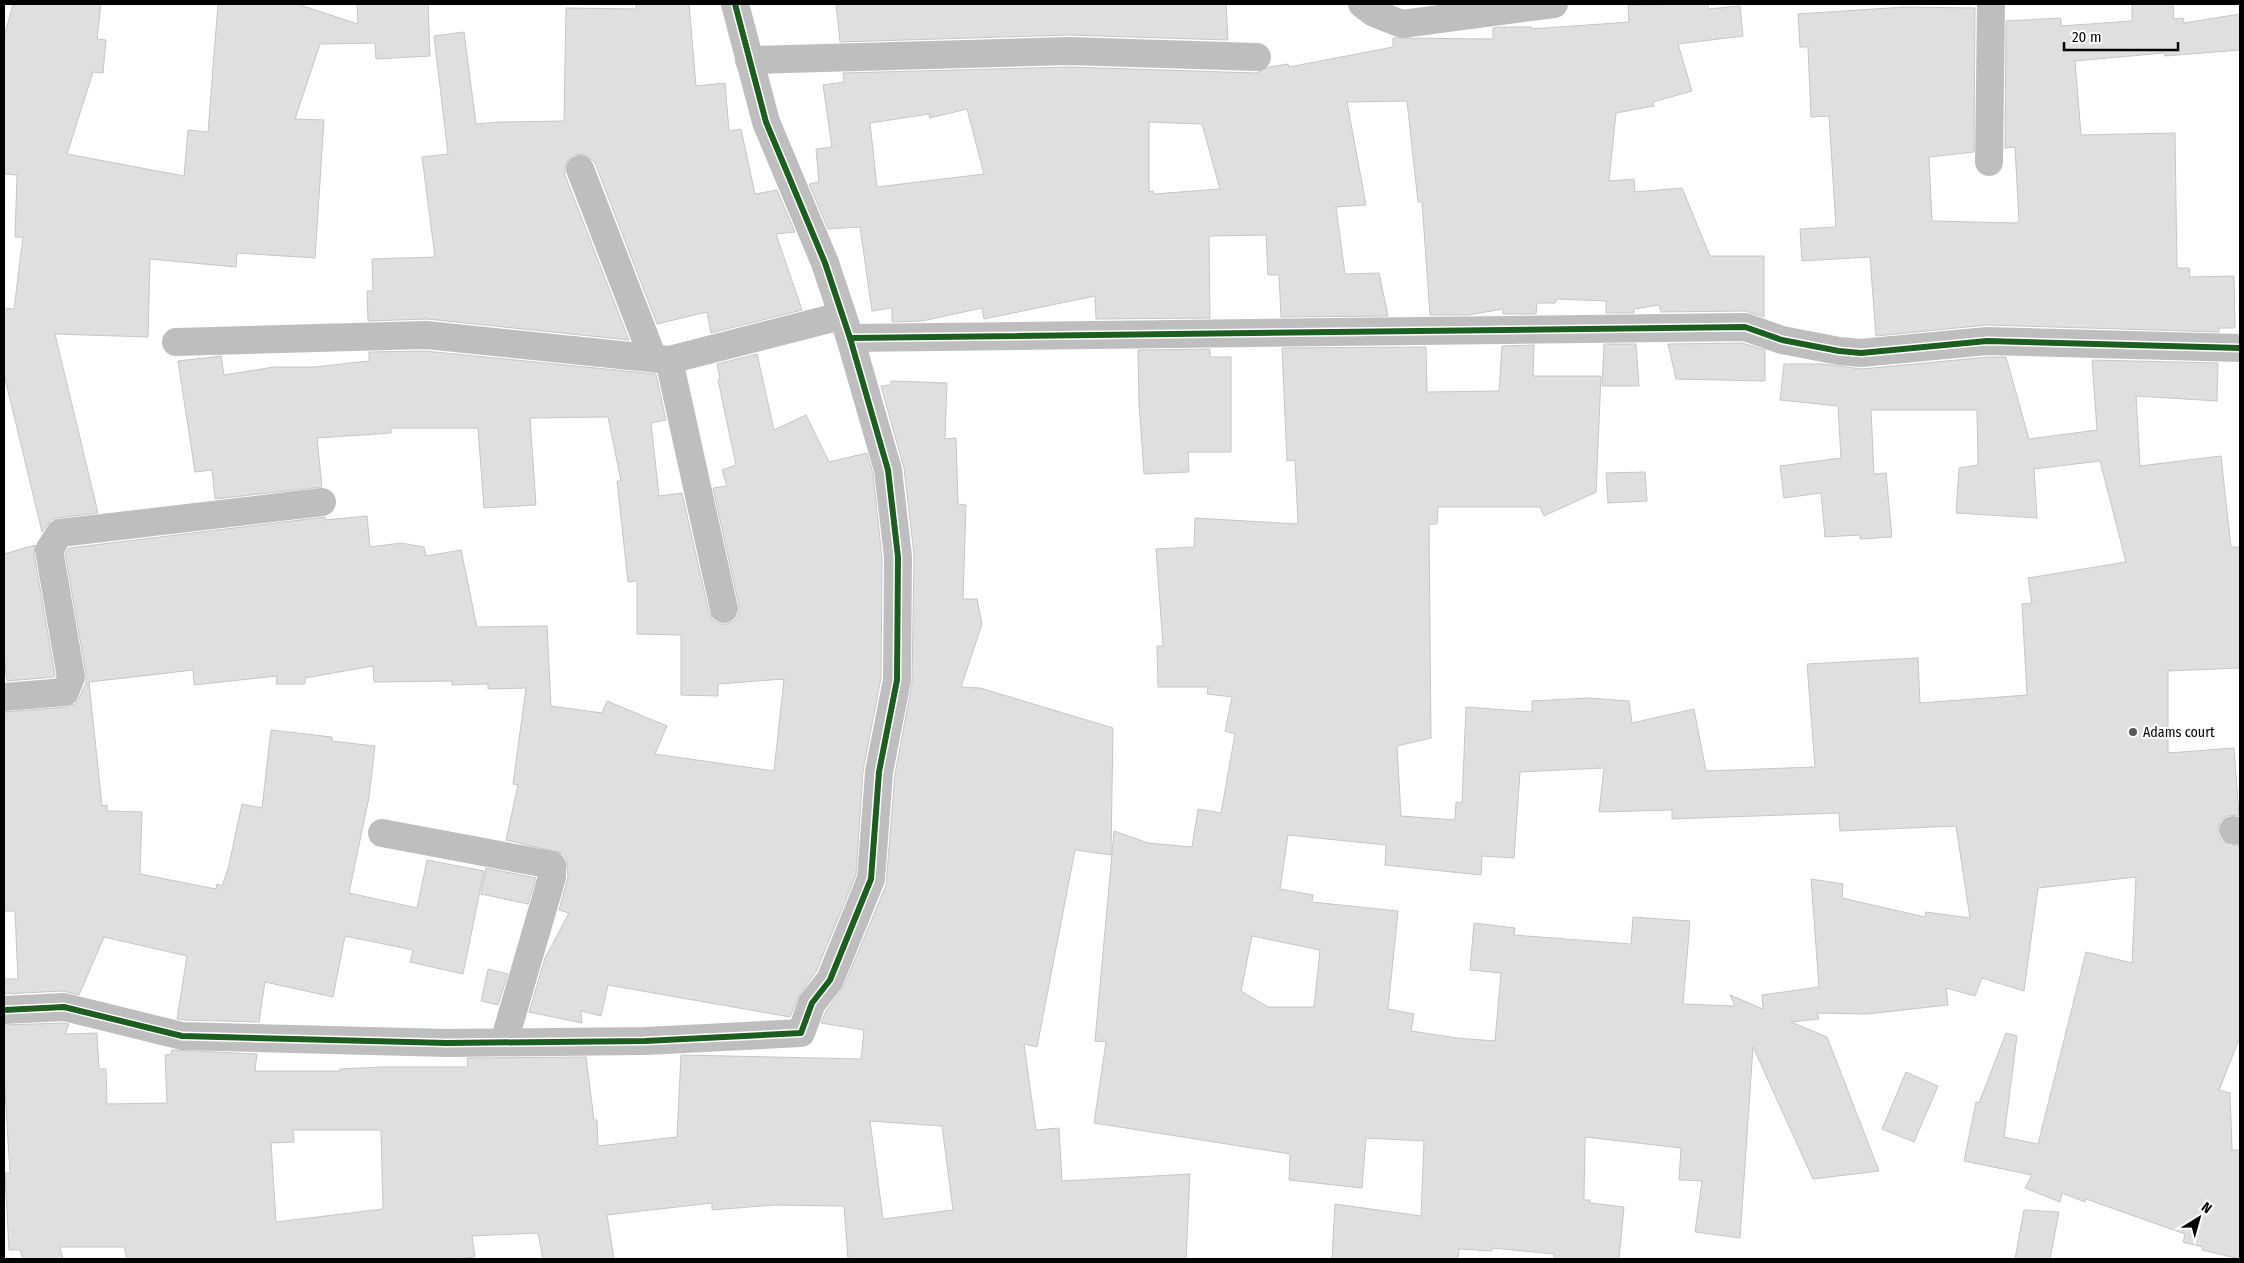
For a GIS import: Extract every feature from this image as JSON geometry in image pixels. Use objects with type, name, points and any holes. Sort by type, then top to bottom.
[{"type":"street","points":[[4,1010],[64,1007],[182,1036],[504,1042],[645,1041],[801,1033],[812,1003],[830,980],[871,879],[879,772],[897,680],[898,557],[888,470],[846,327],[824,263],[766,122],[735,4]]},
{"type":"street","points":[[1362,4],[1374,13],[1402,24],[1554,4]]},
{"type":"street","points":[[1989,162],[1991,4]]},
{"type":"street","points":[[749,60],[1069,51],[1257,56]]},
{"type":"street","points":[[580,169],[661,359],[724,609]]},
{"type":"street","points":[[176,342],[426,335],[661,359],[846,327],[1745,327],[1782,340],[1839,351],[1861,353],[2004,341],[2240,348]]},
{"type":"street","points":[[4,697],[65,692],[71,677],[50,550],[60,533],[322,502]]},
{"type":"street","points":[[382,832],[552,865],[552,877],[504,1042]]},
{"type":"building","points":[[13,4],[101,4],[97,39],[106,40],[103,73],[93,72],[67,154],[184,176],[188,130],[208,132],[218,4],[297,4],[358,24],[357,4],[428,4],[430,56],[376,59],[375,43],[320,44],[295,119],[324,120],[315,258],[237,253],[236,267],[150,259],[148,337],[55,334],[98,513],[51,520],[42,532],[4,374],[4,308],[14,309],[23,237],[15,237],[17,175],[4,174],[4,38]]},
{"type":"building","points":[[636,4],[689,4],[696,86],[725,83],[729,131],[741,129],[755,194],[777,190],[795,232],[776,234],[802,310],[711,333],[707,312],[657,324],[595,163],[589,157],[582,154],[574,155],[568,160],[565,167],[565,175],[629,340],[427,319],[368,321],[367,291],[373,291],[372,259],[435,257],[422,157],[448,154],[434,36],[464,32],[476,124],[564,121],[566,8],[636,9]]},
{"type":"building","points":[[836,4],[1226,4],[1228,40],[1069,35],[840,42]]},
{"type":"building","points":[[1708,4],[1708,9],[1740,6],[1743,36],[1678,44],[1692,91],[1653,102],[1654,106],[1616,113],[1609,181],[1634,179],[1635,192],[1682,188],[1710,256],[1764,256],[1764,317],[1745,311],[1661,312],[1659,305],[1634,309],[1634,313],[1606,313],[1606,301],[1557,299],[1555,303],[1537,303],[1536,314],[1503,314],[1503,309],[1468,315],[1430,315],[1422,202],[1418,202],[1407,101],[1347,102],[1366,205],[1336,207],[1345,274],[1379,273],[1388,316],[1281,317],[1279,275],[1268,275],[1266,235],[1209,236],[1210,318],[1096,319],[1095,296],[984,319],[982,308],[922,321],[892,322],[892,308],[872,311],[860,227],[828,229],[809,184],[819,182],[816,149],[832,147],[823,85],[844,82],[843,73],[1069,67],[1256,73],[1269,67],[1288,64],[1289,67],[1393,47],[1393,38],[1493,39],[1493,28],[1500,27],[1531,27],[1531,29],[1629,22],[1628,5]],"holes":[[[967,109],[984,174],[877,187],[870,123],[929,114],[930,118]],[[1149,122],[1202,124],[1220,189],[1154,194],[1153,191],[1149,192]]]},
{"type":"building","points":[[2132,4],[2173,4],[2174,19],[2183,18],[2184,23],[2240,14],[2240,50],[2165,56],[2164,53],[2075,61],[2081,135],[2175,133],[2177,268],[2189,268],[2190,277],[2234,276],[2235,328],[2219,328],[2219,332],[1987,325],[1876,336],[1870,257],[1802,261],[1800,229],[1836,227],[1829,116],[1811,117],[1808,47],[1800,47],[1798,14],[1904,7],[1975,8],[1974,152],[1929,157],[1932,221],[2017,223],[2019,221],[2015,147],[2005,148],[2006,21],[2061,18],[2061,26],[2132,21]]},
{"type":"building","points":[[1742,343],[1765,350],[1765,381],[1676,379],[1668,344]]},
{"type":"building","points":[[1604,344],[1636,344],[1639,386],[1602,386]]},
{"type":"building","points":[[1534,345],[1533,376],[1601,376],[1596,492],[1544,516],[1540,507],[1438,507],[1437,524],[1429,524],[1431,738],[1397,746],[1401,816],[1455,820],[1456,802],[1462,803],[1466,707],[1532,712],[1532,701],[1588,698],[1629,701],[1632,723],[1694,709],[1706,771],[1815,767],[1807,664],[1918,658],[1920,703],[2027,695],[2022,604],[2032,603],[2028,578],[2126,562],[2100,461],[2034,469],[2037,518],[1956,513],[1959,468],[1978,465],[1977,410],[1871,410],[1874,474],[1886,473],[1892,537],[1860,539],[1860,535],[1825,537],[1821,493],[1784,498],[1780,466],[1841,458],[1838,406],[1780,400],[1784,364],[1823,364],[1862,369],[2006,357],[2029,439],[2097,430],[2092,360],[2218,363],[2217,401],[2136,396],[2140,466],[2221,456],[2231,547],[2240,547],[2240,668],[2168,671],[2168,753],[2234,748],[2239,815],[2227,816],[2220,821],[2218,835],[2223,842],[2240,846],[2240,1037],[2219,1090],[2230,1093],[2232,1150],[2240,1150],[2240,1259],[2202,1250],[2203,1247],[2183,1242],[2185,1234],[2086,1199],[2085,1202],[2062,1193],[2060,1202],[2025,1188],[2032,1175],[1964,1161],[1976,1102],[1979,1103],[2006,1033],[2017,1036],[2004,1137],[2038,1144],[2086,952],[2132,963],[2136,877],[2038,888],[2024,991],[1982,978],[1975,996],[1946,988],[1948,1005],[1867,1014],[1817,1013],[1819,1019],[1791,1022],[1827,1037],[1879,1171],[1813,1179],[1753,1047],[1740,1238],[1695,1232],[1702,1181],[1679,1180],[1681,1148],[1585,1137],[1584,1200],[1590,1200],[1590,1203],[1624,1207],[1619,1259],[1554,1259],[1554,1254],[1492,1248],[1492,1251],[1459,1249],[1458,1259],[1332,1259],[1335,1204],[1421,1216],[1424,1141],[1366,1138],[1362,1188],[1289,1180],[1290,1154],[1094,1123],[1106,1042],[1095,1041],[1114,831],[1148,843],[1192,847],[1198,809],[1221,813],[1235,734],[1225,731],[1232,697],[1207,694],[1208,687],[1158,687],[1157,646],[1163,646],[1156,549],[1194,547],[1195,518],[1298,524],[1295,460],[1287,461],[1282,348],[1426,347],[1427,392],[1499,391],[1502,346]],"holes":[[[1604,768],[1599,812],[1672,810],[1672,819],[1839,813],[1840,831],[1956,826],[1970,918],[1926,912],[1925,917],[1842,898],[1843,884],[1811,879],[1819,987],[1762,995],[1763,1009],[1730,995],[1735,1006],[1683,1004],[1690,921],[1633,917],[1631,944],[1514,935],[1515,928],[1474,923],[1470,970],[1501,973],[1495,1041],[1457,1038],[1411,1031],[1414,1014],[1388,1009],[1398,911],[1312,902],[1313,895],[1280,889],[1288,835],[1386,845],[1385,865],[1481,875],[1482,856],[1514,858],[1520,772]],[[1252,936],[1320,950],[1314,1007],[1268,1007],[1241,991]]]},
{"type":"building","points":[[1210,349],[1210,357],[1231,357],[1231,452],[1188,452],[1189,472],[1144,474],[1139,403],[1138,350]]},
{"type":"building","points":[[425,351],[656,374],[666,420],[651,423],[659,496],[682,493],[709,612],[713,620],[720,624],[734,621],[739,614],[739,606],[713,488],[727,486],[722,470],[736,465],[718,380],[720,379],[717,364],[757,354],[774,430],[806,415],[829,462],[867,453],[873,473],[882,558],[881,678],[863,771],[856,875],[816,972],[800,994],[790,1017],[608,985],[601,1016],[581,1011],[582,1023],[529,1012],[545,958],[569,913],[559,910],[568,877],[566,858],[562,853],[506,840],[518,785],[513,784],[526,688],[488,689],[488,684],[452,685],[452,681],[374,682],[373,666],[305,678],[305,684],[276,684],[277,676],[194,685],[193,670],[89,682],[102,806],[107,805],[107,811],[142,812],[140,874],[216,889],[217,884],[222,886],[228,869],[242,804],[262,808],[271,730],[332,737],[332,741],[375,746],[369,797],[349,893],[417,908],[427,860],[484,871],[463,974],[410,962],[413,950],[345,936],[333,997],[265,982],[259,1022],[184,1020],[177,1019],[187,956],[104,937],[79,995],[63,991],[4,994],[4,979],[18,979],[15,911],[4,911],[4,712],[67,707],[75,704],[86,683],[65,553],[69,548],[325,517],[325,520],[367,516],[370,547],[401,543],[424,547],[426,556],[461,550],[477,627],[547,626],[551,706],[602,713],[607,701],[667,726],[655,754],[774,771],[784,679],[718,684],[718,696],[681,695],[681,635],[637,634],[637,581],[628,582],[617,481],[621,481],[608,417],[530,418],[536,505],[484,508],[478,428],[391,428],[391,433],[317,438],[322,487],[215,499],[212,470],[195,472],[178,361],[221,356],[224,375],[274,367],[314,367],[369,361],[369,352]]},
{"type":"building","points":[[891,381],[947,383],[945,439],[956,438],[958,504],[966,505],[963,599],[977,599],[982,624],[961,687],[980,688],[1113,728],[1111,855],[1075,850],[1037,1047],[1024,1044],[1036,1130],[1059,1128],[1062,1181],[1190,1174],[1186,1259],[848,1259],[844,1206],[774,1205],[712,1210],[712,1203],[607,1215],[614,1259],[543,1259],[538,1233],[472,1236],[475,1257],[454,1259],[127,1259],[124,1247],[60,1247],[63,1259],[23,1259],[20,1250],[9,1250],[5,1173],[10,1173],[4,1074],[4,1025],[62,1023],[69,1024],[65,1034],[97,1033],[99,1069],[106,1069],[107,1104],[167,1103],[165,1055],[171,1054],[172,1050],[257,1054],[255,1071],[340,1071],[340,1069],[381,1067],[468,1067],[467,1058],[586,1057],[594,1120],[597,1120],[598,1146],[677,1137],[681,1055],[861,1059],[864,1030],[821,1023],[826,1011],[844,986],[886,885],[895,774],[912,683],[914,555],[904,468],[881,386],[891,385]],"holes":[[[870,1121],[942,1126],[953,1210],[883,1219]],[[293,1130],[381,1130],[383,1209],[276,1222],[271,1143],[294,1142]]]},
{"type":"building","points":[[1645,472],[1647,501],[1608,503],[1606,473]]},
{"type":"building","points":[[35,545],[34,553],[55,675],[54,677],[7,681],[4,658],[4,554]]},
{"type":"building","points":[[486,868],[536,878],[528,904],[481,894]]},
{"type":"building","points":[[488,969],[508,974],[498,1005],[481,1001]]},
{"type":"building","points":[[1906,1072],[1938,1086],[1914,1142],[1882,1129]]},
{"type":"building","points":[[2024,1210],[2059,1212],[2050,1259],[2015,1259]]},
{"type":"cycle path","points":[[4,1010],[64,1007],[182,1036],[447,1043],[645,1041],[801,1033],[812,1003],[830,980],[871,879],[879,772],[897,680],[898,557],[888,470],[850,338],[825,263],[766,122],[735,4]]},
{"type":"cycle path","points":[[850,338],[1745,327],[1782,340],[1839,351],[1861,353],[1987,341],[2240,348]]},
{"type":"place","name":"Adams court","points":[[2133,732]]}]
